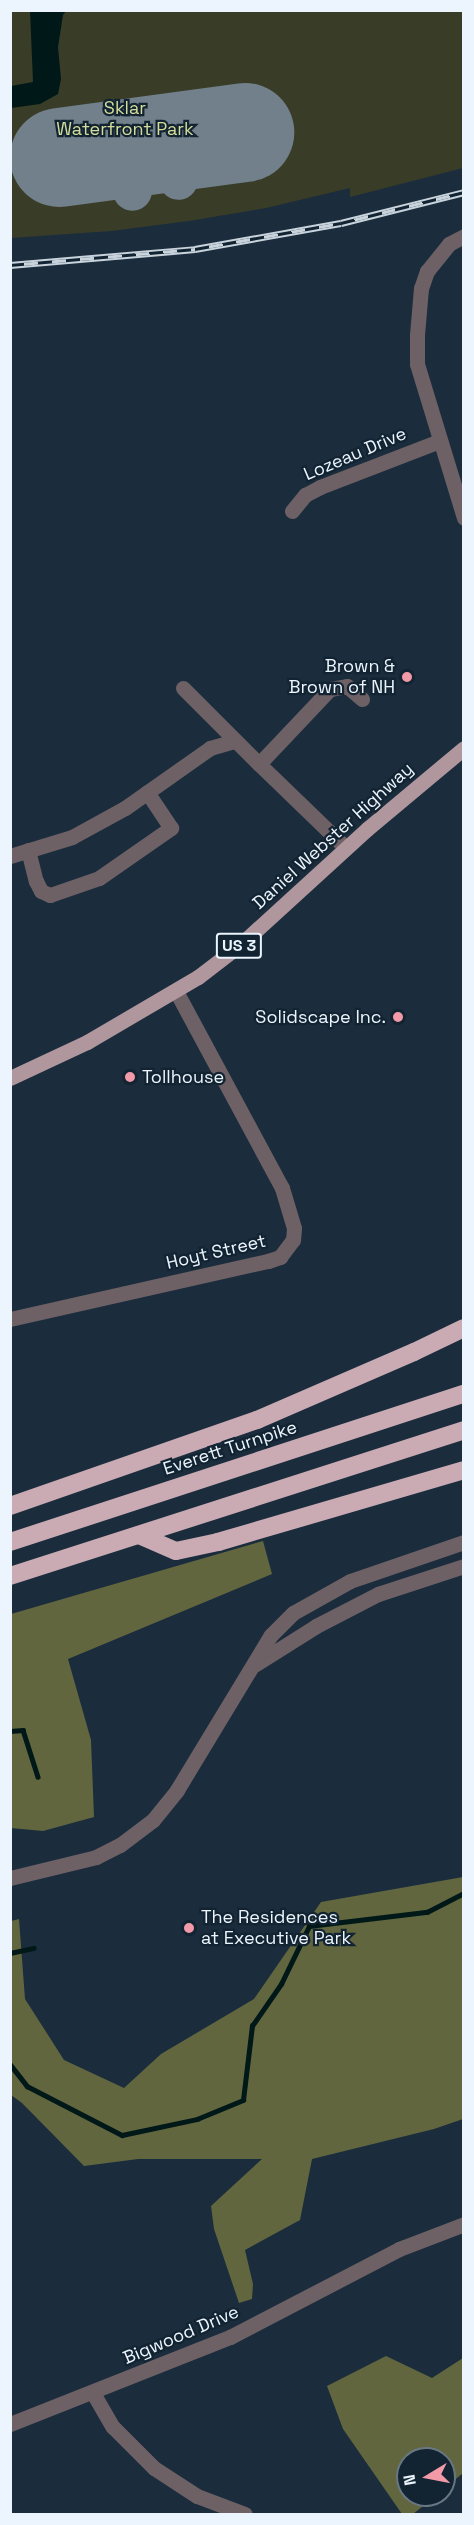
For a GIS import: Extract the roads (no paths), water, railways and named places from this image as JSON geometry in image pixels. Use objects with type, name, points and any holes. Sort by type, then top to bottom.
[{"type":"highway","points":[[10,1506],[257,1420],[464,1328]]},
{"type":"highway","name":"Everett Turnpike","points":[[10,1542],[464,1394]]},
{"type":"highway","points":[[10,1576],[464,1430]]},
{"type":"highway","points":[[139,1535],[176,1551],[218,1542],[464,1470]]},
{"type":"main road","name":"Daniel Webster Highway","points":[[10,1078],[87,1042],[176,991],[241,944],[346,848],[464,748]]},
{"type":"street","points":[[464,236],[437,256],[427,271],[421,288],[417,320],[417,364],[464,518]]},
{"type":"street","name":"Lozeau Drive","points":[[292,511],[305,495],[320,487],[439,441]]},
{"type":"street","points":[[259,764],[330,689],[347,686],[362,699]]},
{"type":"street","points":[[183,688],[234,741],[346,848]]},
{"type":"street","points":[[10,856],[72,837],[147,792],[210,748],[234,741]]},
{"type":"street","points":[[28,850],[36,881],[41,891],[50,895],[99,878],[171,828],[147,792]]},
{"type":"street","name":"Hoyt Street","points":[[10,1319],[268,1261],[280,1257],[293,1240],[294,1228],[282,1188],[176,991]]},
{"type":"street","points":[[10,1878],[96,1857],[141,1832],[164,1808],[177,1790],[256,1664],[271,1635],[285,1619],[320,1596],[378,1570],[464,1542]]},
{"type":"street","points":[[256,1664],[316,1626],[369,1598],[464,1566]]},
{"type":"street","name":"Bigwood Drive","points":[[10,2424],[93,2394],[230,2337],[399,2249],[464,2224]]},
{"type":"street","points":[[93,2394],[113,2427],[154,2468],[197,2496],[245,2514]]},
{"type":"waterway","points":[[10,1731],[23,1730],[38,1777]]},
{"type":"waterway","points":[[10,2064],[27,2086],[122,2135],[197,2119],[243,2100],[252,2026],[281,1984],[309,1926],[427,1912],[464,1893]]},
{"type":"waterway","points":[[10,1953],[33,1948]]},
{"type":"railway","points":[[10,265],[195,249],[341,223],[464,192]]},
{"type":"place","name":"Brown & Brown of NH","points":[[407,677]]},
{"type":"place","name":"Solidscape Inc.","points":[[398,1017]]},
{"type":"place","name":"Tollhouse","points":[[130,1077]]},
{"type":"place","name":"The Residences at Executive Park","points":[[189,1928]]},
{"type":"park label","name":"Sklar Waterfront Park","points":[[125,119]]}]
